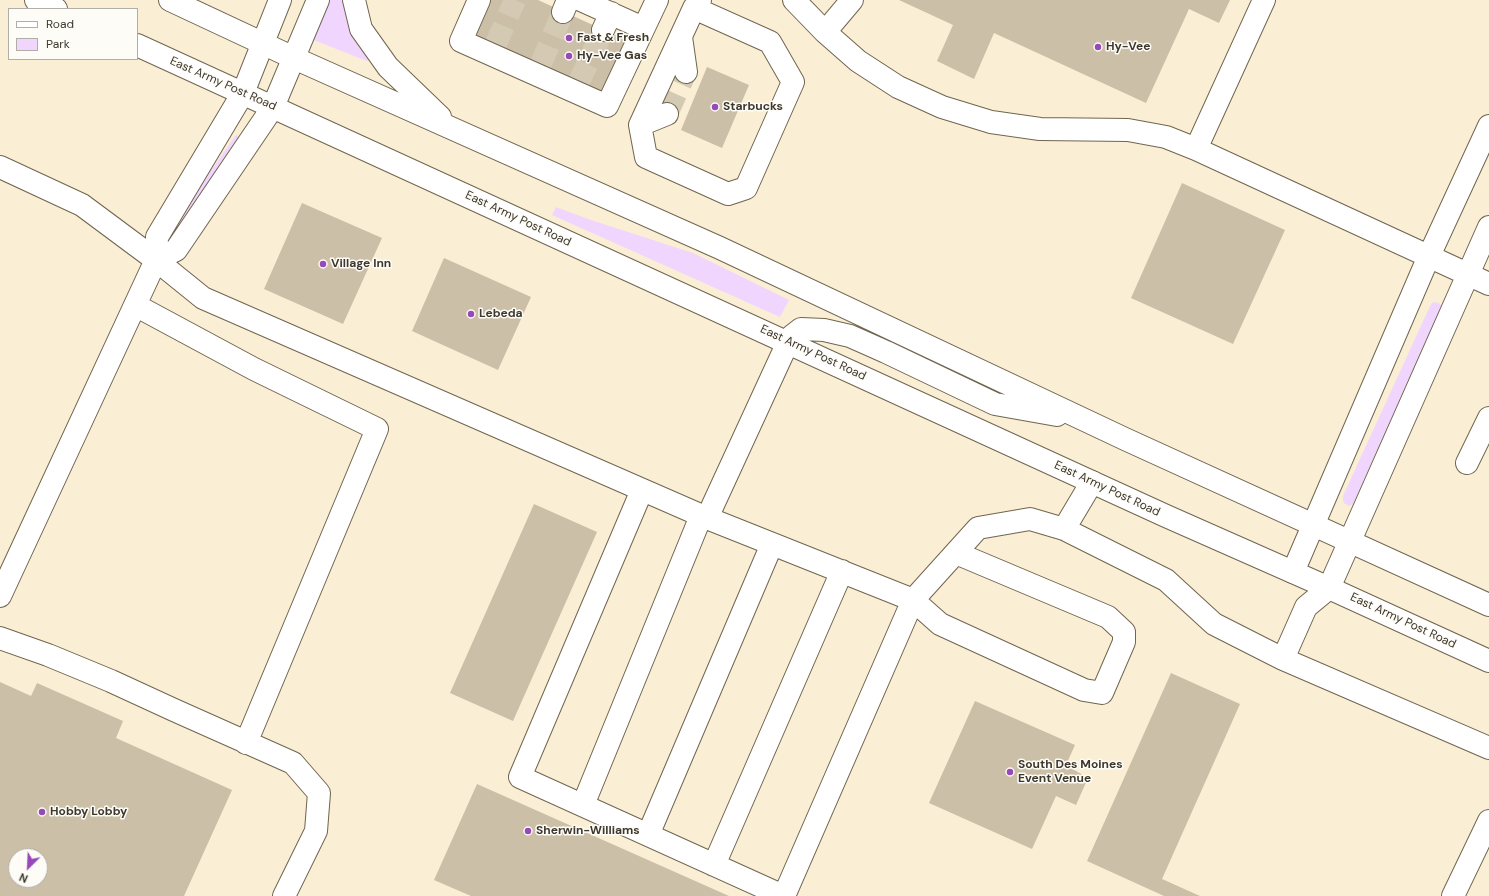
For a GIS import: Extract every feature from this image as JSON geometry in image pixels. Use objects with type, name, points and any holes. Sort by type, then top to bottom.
[{"type":"main road","points":[[36,0],[54,8]]},
{"type":"main road","points":[[170,0],[294,58],[720,248],[1084,420],[1489,605]]},
{"type":"main road","points":[[0,596],[156,260],[157,237],[243,93],[280,0]]},
{"type":"main road","points":[[156,260],[176,250],[273,107],[318,0]]},
{"type":"main road","points":[[354,0],[362,29],[388,67],[450,127]]},
{"type":"main road","points":[[479,0],[461,41],[493,50],[538,70],[577,88],[607,106],[656,0]]},
{"type":"main road","points":[[581,0],[607,22],[643,28]]},
{"type":"main road","points":[[794,0],[825,32],[858,60],[898,87],[942,107],[991,122],[1040,130],[1128,130],[1166,137],[1196,149],[1489,284]]},
{"type":"main road","points":[[825,32],[852,0]]},
{"type":"main road","points":[[1196,149],[1264,0]]},
{"type":"main road","points":[[697,4],[770,42],[793,82],[746,188],[728,194],[646,157],[640,126],[680,37],[697,4]]},
{"type":"main road","points":[[680,37],[686,72]]},
{"type":"main road","name":"East Army Post Road","points":[[138,46],[243,93],[1092,482],[1489,660]]},
{"type":"main road","points":[[640,126],[668,114]]},
{"type":"main road","points":[[1293,572],[1429,256],[1489,126]]},
{"type":"main road","points":[[0,167],[82,205],[156,260],[203,298],[704,517],[913,600],[940,624],[1084,690],[1102,693],[1124,642],[1124,632],[1108,617],[956,553]]},
{"type":"main road","points":[[1283,659],[1306,607],[1329,588],[1489,227]]},
{"type":"main road","points":[[135,305],[254,368],[377,429],[246,743]]},
{"type":"main road","points":[[583,805],[704,517],[788,342],[792,336],[801,329],[824,330],[850,336],[995,404],[1084,420]]},
{"type":"main road","points":[[1467,463],[1489,418]]},
{"type":"main road","points":[[1064,529],[1092,482]]},
{"type":"main road","points":[[642,490],[520,777],[784,896],[913,600],[978,528],[1030,519],[1064,529],[1166,580],[1214,624],[1283,659],[1489,748]]},
{"type":"main road","points":[[648,835],[772,544]]},
{"type":"main road","points":[[714,865],[842,572]]},
{"type":"main road","points":[[0,638],[48,655],[111,681],[292,763],[319,793],[316,831],[284,896]]},
{"type":"main road","points":[[1453,896],[1489,821]]},
{"type":"green space","points":[[329,0],[343,0],[345,10],[370,57],[367,61],[311,39]]},
{"type":"green space","points":[[236,135],[243,139],[176,234],[169,230]]},
{"type":"green space","points":[[556,207],[693,253],[789,300],[780,317],[552,215]]},
{"type":"green space","points":[[1433,302],[1441,305],[1441,310],[1353,504],[1349,506],[1343,501],[1343,496]]},
{"type":"building","name":"Hy-Vee Gas","points":[[491,0],[538,0],[628,41],[603,95],[475,37]]},
{"type":"building","name":"Hy-Vee","points":[[899,0],[1230,0],[1219,23],[1189,9],[1146,103],[994,33],[974,79],[937,61],[953,25]]},
{"type":"building","name":"Starbucks","points":[[707,67],[749,85],[722,148],[681,130]]},
{"type":"building","points":[[1182,183],[1285,230],[1233,344],[1131,298]]},
{"type":"building","name":"Village Inn","points":[[302,203],[382,238],[343,324],[264,289]]},
{"type":"building","name":"Lebeda","points":[[444,258],[531,297],[498,370],[412,331]]},
{"type":"building","points":[[534,504],[597,532],[513,721],[450,693]]},
{"type":"building","points":[[1171,673],[1240,704],[1162,879],[1200,896],[1164,896],[1087,861]]},
{"type":"building","points":[[0,682],[31,696],[37,683],[123,721],[116,738],[232,790],[184,896],[0,896]]},
{"type":"building","name":"South Des Moines Event Venue","points":[[975,701],[1075,745],[1066,765],[1088,778],[1076,805],[1056,796],[1032,849],[929,803]]},
{"type":"building","points":[[477,784],[729,896],[471,896],[434,880]]},
{"type":"tunnel","points":[[495,46],[515,0]]},
{"type":"tunnel","points":[[540,66],[563,12]]},
{"type":"tunnel","points":[[578,84],[603,30]]},
{"type":"tunnel","points":[[667,114],[686,72]]},
{"type":"place","name":"Fast & Fresh","points":[[569,38]]},
{"type":"place","name":"Hy-Vee","points":[[1098,47]]},
{"type":"place","name":"Hy-Vee Gas","points":[[569,56]]},
{"type":"place","name":"Starbucks","points":[[715,107]]},
{"type":"place","name":"Village Inn","points":[[323,264]]},
{"type":"place","name":"Lebeda","points":[[471,314]]},
{"type":"place","name":"South Des Moines Event Venue","points":[[1010,772]]},
{"type":"place","name":"Hobby Lobby","points":[[42,812]]},
{"type":"place","name":"Sherwin-Williams","points":[[528,831]]}]
